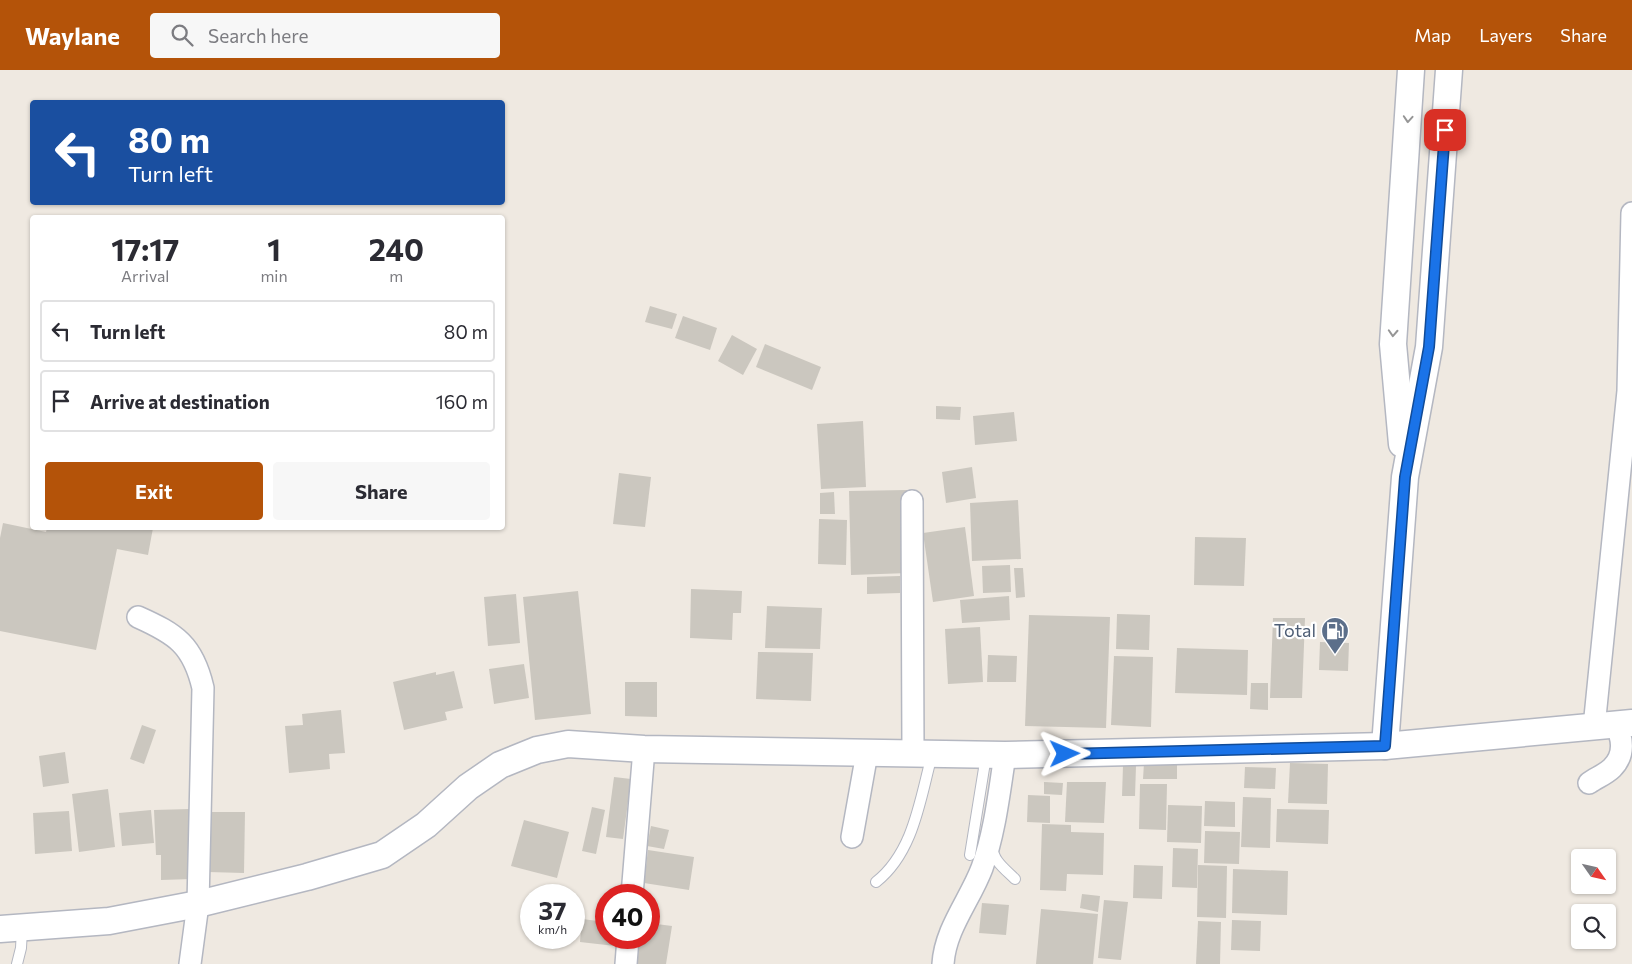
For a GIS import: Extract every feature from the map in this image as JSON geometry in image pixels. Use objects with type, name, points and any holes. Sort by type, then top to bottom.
[{"type":"street","points":[[1405,477],[1393,344],[1411,70]]},
{"type":"street","points":[[1385,746],[1405,477],[1429,347],[1449,70]]},
{"type":"street","points":[[1589,783],[1612,768],[1622,750],[1622,736],[1614,725],[1628,391],[1632,212]]},
{"type":"street","points":[[1400,225],[1437,230]]},
{"type":"street","points":[[1396,293],[1433,296]]},
{"type":"street","points":[[912,501],[923,754]]},
{"type":"street","points":[[138,617],[163,628],[186,647],[197,663],[203,688],[198,904],[190,964]]},
{"type":"street","points":[[11,929],[109,921],[198,904],[307,877],[382,855],[426,825],[468,787],[500,765],[538,750],[568,744],[644,748],[996,755],[1385,746],[1614,725]]},
{"type":"street","points":[[633,884],[644,748]]},
{"type":"street","points":[[852,837],[868,753]]},
{"type":"street","points":[[943,964],[955,923],[981,871],[992,840],[996,755]]},
{"type":"street","points":[[626,964],[627,949]]},
{"type":"lane","points":[[876,882],[889,871],[908,840],[923,754]]},
{"type":"lane","points":[[970,855],[996,755]]},
{"type":"lane","points":[[992,840],[993,853],[996,859],[1015,879]]},
{"type":"lane","points":[[11,929],[21,948],[17,964]]},
{"type":"building","points":[[650,306],[677,314],[672,329],[645,322]]},
{"type":"building","points":[[683,316],[717,328],[710,350],[675,338]]},
{"type":"building","points":[[732,335],[757,349],[743,375],[718,361]]},
{"type":"building","points":[[765,344],[821,367],[812,390],[756,367]]},
{"type":"building","points":[[936,406],[961,407],[960,420],[936,419]]},
{"type":"building","points":[[1014,412],[1017,441],[975,445],[973,416]]},
{"type":"building","points":[[863,421],[866,487],[821,489],[817,424]]},
{"type":"building","points":[[972,467],[976,498],[946,503],[942,472]]},
{"type":"building","points":[[619,473],[651,477],[645,527],[613,524]]},
{"type":"building","points":[[907,490],[909,573],[851,575],[849,491]]},
{"type":"building","points":[[834,492],[835,514],[820,514],[820,493]]},
{"type":"building","points":[[1018,500],[1021,559],[972,561],[970,503]]},
{"type":"building","points":[[819,519],[847,520],[846,565],[818,564]]},
{"type":"building","points":[[3,523],[46,532],[46,530],[153,530],[148,555],[117,549],[96,650],[0,631],[0,538]]},
{"type":"building","points":[[965,527],[974,596],[933,602],[923,533]]},
{"type":"building","points":[[1195,537],[1246,538],[1244,586],[1194,585]]},
{"type":"building","points":[[1010,565],[1011,592],[983,593],[982,566]]},
{"type":"building","points":[[1014,568],[1023,568],[1025,597],[1016,598]]},
{"type":"building","points":[[900,576],[900,593],[867,594],[867,577]]},
{"type":"building","points":[[691,589],[742,591],[741,613],[733,613],[732,640],[690,638]]},
{"type":"building","points":[[578,591],[591,714],[535,720],[523,597]]},
{"type":"building","points":[[516,594],[520,643],[488,646],[484,597]]},
{"type":"building","points":[[1009,596],[1010,620],[962,623],[960,600]]},
{"type":"building","points":[[767,606],[822,608],[820,649],[765,648]]},
{"type":"building","points":[[1117,614],[1150,615],[1149,650],[1116,649]]},
{"type":"building","points":[[1029,615],[1110,617],[1106,728],[1025,726]]},
{"type":"building","points":[[1273,618],[1305,618],[1302,698],[1270,698]]},
{"type":"building","points":[[980,627],[983,682],[948,684],[945,629]]},
{"type":"building","points":[[1320,642],[1349,643],[1348,671],[1319,670]]},
{"type":"building","points":[[1177,648],[1248,650],[1247,695],[1175,693]]},
{"type":"building","points":[[758,652],[813,653],[811,701],[756,699]]},
{"type":"building","points":[[988,655],[1017,656],[1016,682],[987,682]]},
{"type":"building","points":[[1114,656],[1153,657],[1151,727],[1111,725]]},
{"type":"building","points":[[524,664],[529,698],[494,704],[489,669]]},
{"type":"building","points":[[454,671],[463,708],[445,712],[447,720],[404,730],[393,682],[436,672],[436,675]]},
{"type":"building","points":[[625,682],[657,682],[657,717],[625,716]]},
{"type":"building","points":[[1251,683],[1268,683],[1268,710],[1250,709]]},
{"type":"building","points":[[341,710],[345,753],[329,754],[330,769],[289,773],[285,726],[303,725],[302,714]]},
{"type":"building","points":[[142,725],[156,730],[144,764],[130,759]]},
{"type":"building","points":[[65,752],[69,783],[43,787],[39,756]]},
{"type":"building","points":[[1144,763],[1177,764],[1177,779],[1143,779]]},
{"type":"building","points":[[1290,763],[1328,764],[1327,804],[1288,803]]},
{"type":"building","points":[[1123,766],[1136,766],[1135,796],[1122,796]]},
{"type":"building","points":[[1245,767],[1276,768],[1275,789],[1244,788]]},
{"type":"building","points":[[614,777],[631,779],[623,839],[606,837]]},
{"type":"building","points":[[1044,782],[1063,783],[1062,795],[1044,794]]},
{"type":"building","points":[[1067,782],[1106,782],[1104,823],[1065,822]]},
{"type":"building","points":[[1140,784],[1167,784],[1166,830],[1139,829]]},
{"type":"building","points":[[108,789],[115,847],[79,852],[72,794]]},
{"type":"building","points":[[1028,795],[1050,796],[1050,823],[1027,822]]},
{"type":"building","points":[[1243,797],[1271,798],[1270,848],[1241,847]]},
{"type":"building","points":[[1205,801],[1235,802],[1235,827],[1204,826]]},
{"type":"building","points":[[1168,805],[1202,806],[1201,843],[1167,842]]},
{"type":"building","points":[[592,807],[605,810],[596,854],[582,851]]},
{"type":"building","points":[[190,809],[192,879],[161,880],[161,855],[156,855],[154,810]]},
{"type":"building","points":[[1277,809],[1329,810],[1328,844],[1276,842]]},
{"type":"building","points":[[151,810],[154,843],[122,846],[119,813]]},
{"type":"building","points":[[69,811],[72,851],[35,854],[33,813]]},
{"type":"building","points":[[209,812],[245,812],[244,873],[208,872]]},
{"type":"building","points":[[524,820],[569,832],[557,878],[511,866]]},
{"type":"building","points":[[1042,824],[1071,825],[1071,832],[1104,833],[1103,875],[1067,874],[1066,891],[1040,890]]},
{"type":"building","points":[[651,826],[669,830],[664,849],[647,846]]},
{"type":"building","points":[[1205,831],[1240,832],[1239,864],[1204,863]]},
{"type":"building","points":[[1173,848],[1198,849],[1197,888],[1172,887]]},
{"type":"building","points":[[648,850],[694,857],[689,890],[644,883]]},
{"type":"building","points":[[1134,865],[1163,866],[1162,899],[1133,898]]},
{"type":"building","points":[[1198,865],[1227,866],[1226,918],[1197,917]]},
{"type":"building","points":[[1233,869],[1288,871],[1287,915],[1232,913]]},
{"type":"building","points":[[1082,894],[1100,896],[1098,912],[1080,908]]},
{"type":"building","points":[[1104,900],[1128,902],[1121,960],[1098,958]]},
{"type":"building","points":[[982,903],[1009,905],[1006,935],[979,933]]},
{"type":"building","points":[[1041,909],[1098,914],[1093,964],[1036,964]]},
{"type":"building","points":[[585,919],[595,921],[595,944],[585,943]]},
{"type":"building","points":[[1232,920],[1261,921],[1260,951],[1231,950]]},
{"type":"building","points":[[1198,921],[1221,922],[1220,964],[1196,964]]},
{"type":"building","points":[[660,924],[672,926],[666,964],[629,964],[631,949],[660,949]]},
{"type":"place","name":"Total","points":[[1335,655]]},
{"type":"route","points":[[1065,754],[1385,746],[1405,477],[1429,347],[1445,130]]}]
